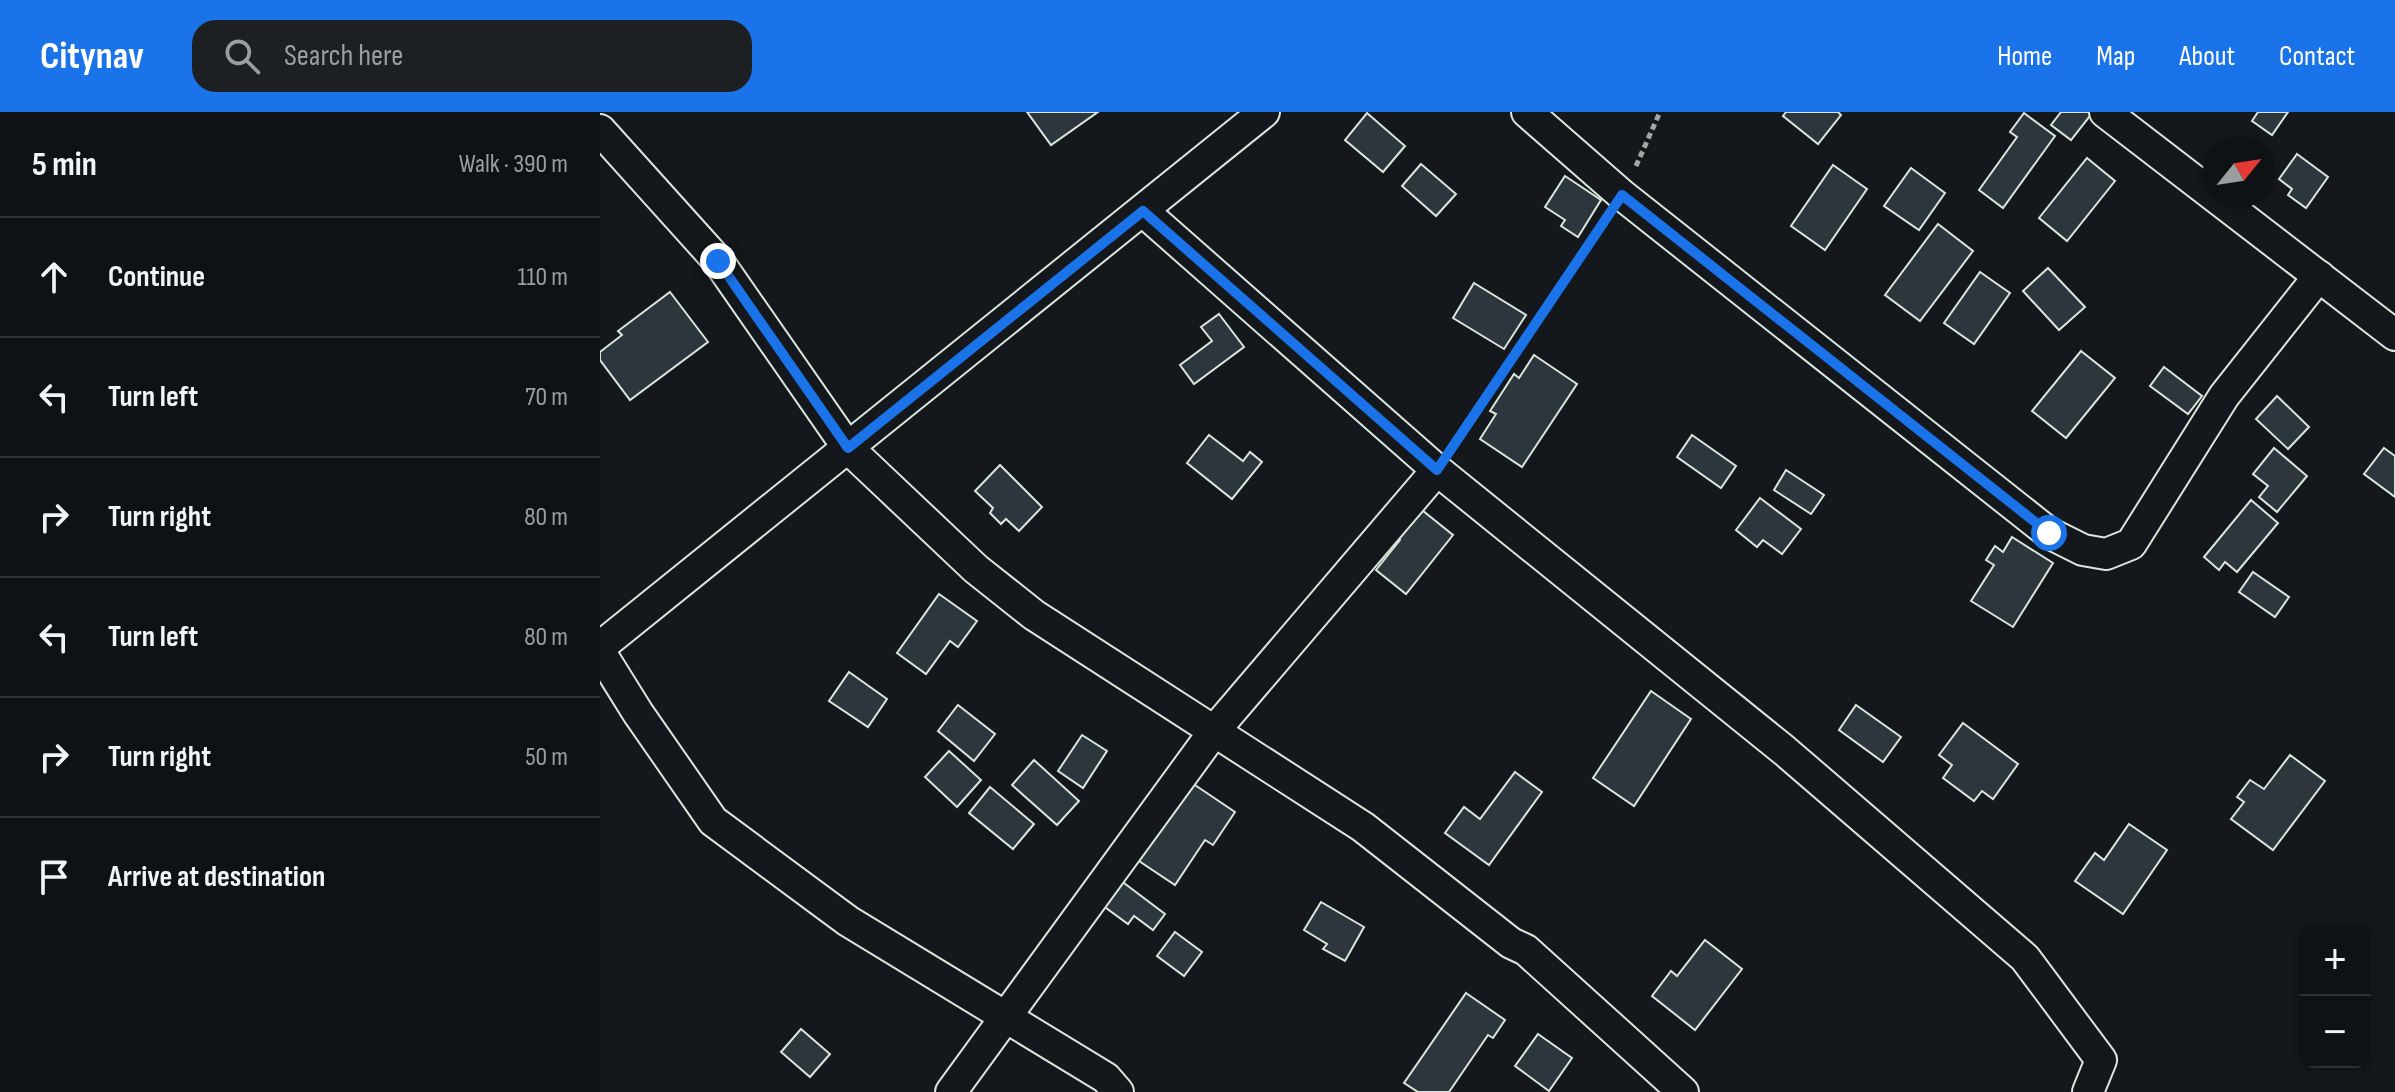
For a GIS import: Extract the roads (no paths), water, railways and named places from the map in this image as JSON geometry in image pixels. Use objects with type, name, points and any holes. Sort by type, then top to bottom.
[{"type":"street","points":[[1118,1092],[1106,1078],[848,921],[713,821],[638,713],[600,650],[1264,112]]},
{"type":"street","points":[[1527,112],[1622,195],[2049,533],[2083,550],[2106,554],[2131,544],[2224,396],[2319,276]]},
{"type":"street","points":[[2105,112],[2395,335]]},
{"type":"street","points":[[600,130],[718,261],[848,448],[976,569],[1034,615],[1363,827],[1511,943],[1526,950],[1683,1092]]},
{"type":"street","points":[[1143,211],[1437,470],[1785,751],[2025,958],[2101,1060],[2088,1092]]},
{"type":"street","points":[[951,1092],[1215,730],[1437,470]]}]
